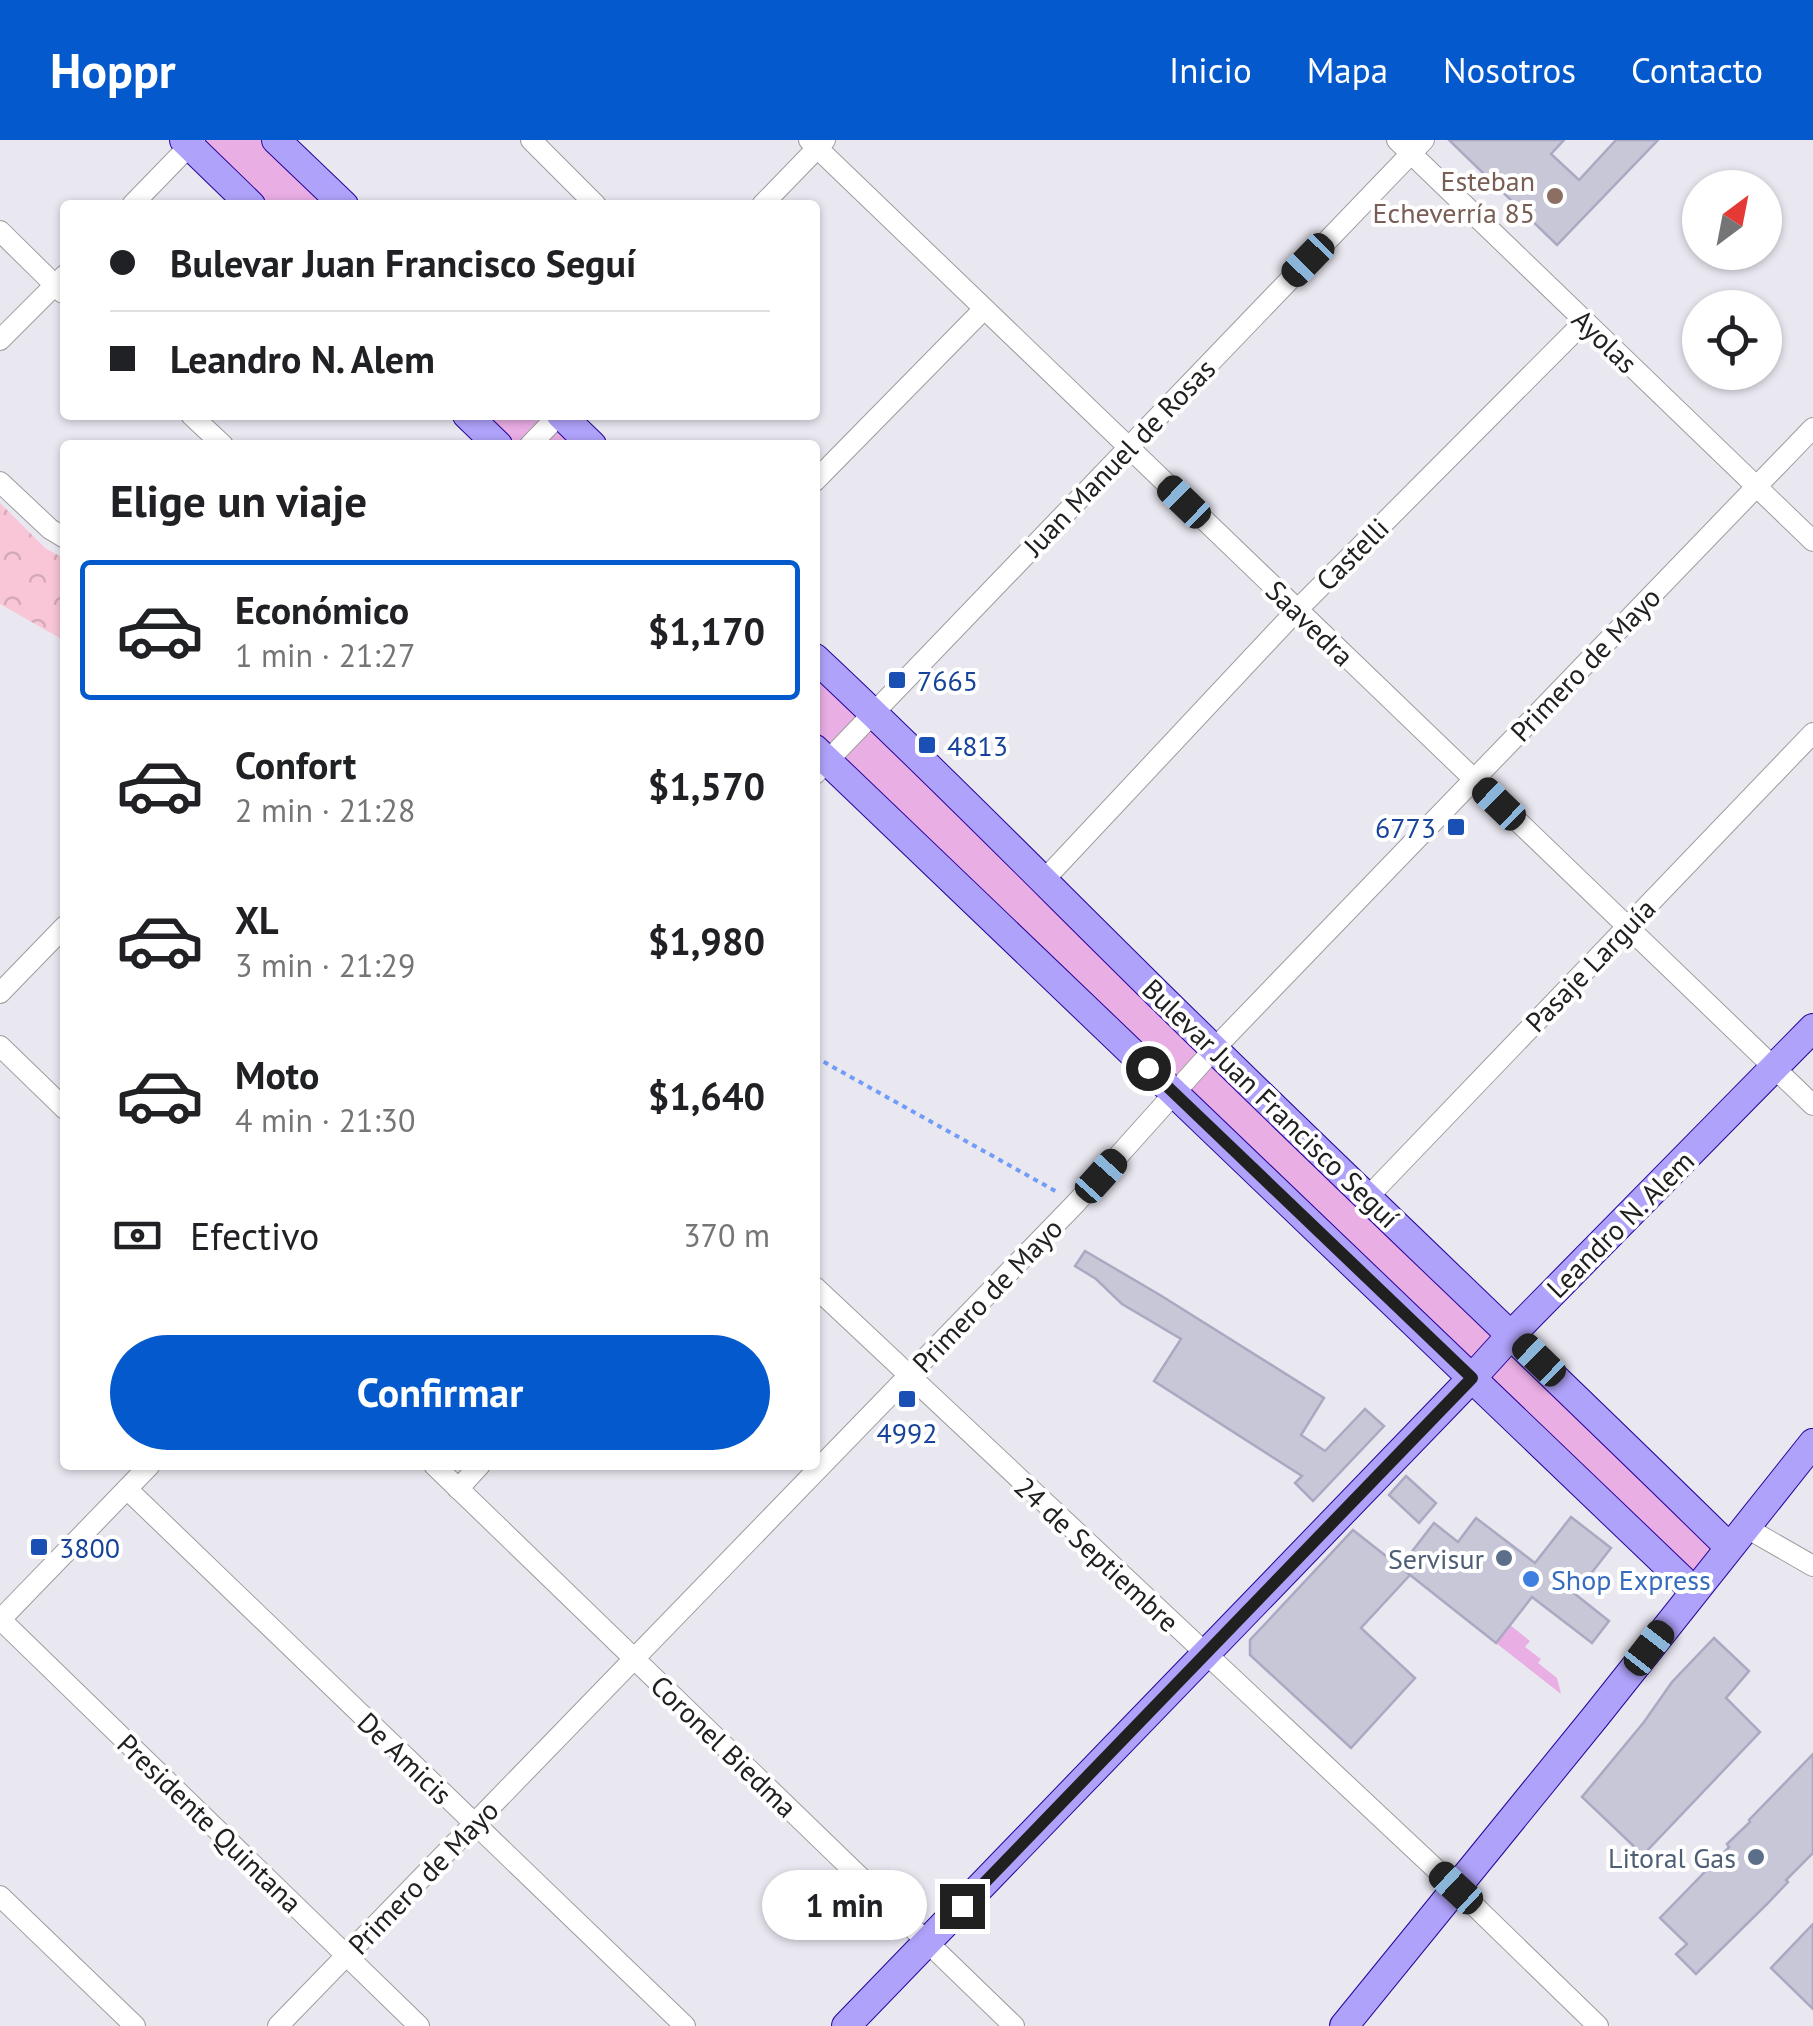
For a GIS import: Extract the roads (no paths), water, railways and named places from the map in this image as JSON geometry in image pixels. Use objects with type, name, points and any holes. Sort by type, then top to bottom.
[{"type":"main road","points":[[276,140],[339,200]]},
{"type":"main road","points":[[190,142],[246,200]]},
{"type":"main road","points":[[472,420],[493,440]]},
{"type":"main road","points":[[565,420],[587,440]]},
{"type":"main road","name":"Bulevar Juan Francisco Seguí","points":[[820,663],[1367,1198],[1737,1537]]},
{"type":"main road","points":[[820,762],[1175,1094],[1694,1591]]},
{"type":"main road","name":"Leandro N. Alem","points":[[846,2026],[1512,1334],[1813,1028]]},
{"type":"main road","points":[[1344,2026],[1813,1443]]},
{"type":"street","points":[[530,140],[591,200]]},
{"type":"street","points":[[137,200],[190,142]]},
{"type":"street","points":[[766,200],[817,143]]},
{"type":"street","name":"Saavedra","points":[[817,143],[984,309],[1813,1105]]},
{"type":"street","name":"Ayolas","points":[[1411,144],[1585,321],[1813,541]]},
{"type":"street","name":"Juan Manuel de Rosas","points":[[820,760],[874,713],[1411,144]]},
{"type":"street","points":[[0,231],[60,283]]},
{"type":"street","points":[[0,340],[60,287]]},
{"type":"street","points":[[820,477],[984,309]]},
{"type":"street","name":"Castelli","points":[[1043,881],[1297,610],[1585,321]]},
{"type":"street","points":[[196,420],[217,440]]},
{"type":"street","points":[[535,440],[555,420]]},
{"type":"street","name":"Primero de Mayo","points":[[820,1467],[1076,1203],[1214,1049],[1813,428]]},
{"type":"street","points":[[0,482],[60,535]]},
{"type":"street","name":"Pasaje Larguía","points":[[1367,1198],[1813,733]]},
{"type":"street","points":[[0,994],[60,931]]},
{"type":"street","points":[[0,1046],[60,1104]]},
{"type":"street","name":"24 de Septiembre","points":[[820,1292],[1598,2026]]},
{"type":"street","points":[[0,1620],[145,1470]]},
{"type":"street","name":"Coronel Biedma","points":[[439,1470],[1014,2026]]},
{"type":"street","points":[[458,1489],[475,1470]]},
{"type":"street","name":"Primero de Mayo","points":[[278,2026],[817,1470]]},
{"type":"street","name":"De Amicis","points":[[127,1488],[685,2026]]},
{"type":"street","points":[[1737,1537],[1813,1566]]},
{"type":"street","name":"Presidente Quintana","points":[[0,1620],[420,2026]]},
{"type":"street","points":[[0,1896],[135,2026]]},
{"type":"place","name":"Esteban Echeverría 85","points":[[1555,196]]},
{"type":"place","name":"7665","points":[[897,680]]},
{"type":"place","name":"4813","points":[[927,745]]},
{"type":"place","name":"6773","points":[[1456,827]]},
{"type":"place","name":"4992","points":[[907,1399]]},
{"type":"place","name":"3800","points":[[39,1547]]},
{"type":"place","name":"Servisur","points":[[1504,1558]]},
{"type":"place","name":"Shop Express","points":[[1531,1579]]},
{"type":"place","name":"Litoral Gas","points":[[1756,1857]]}]
